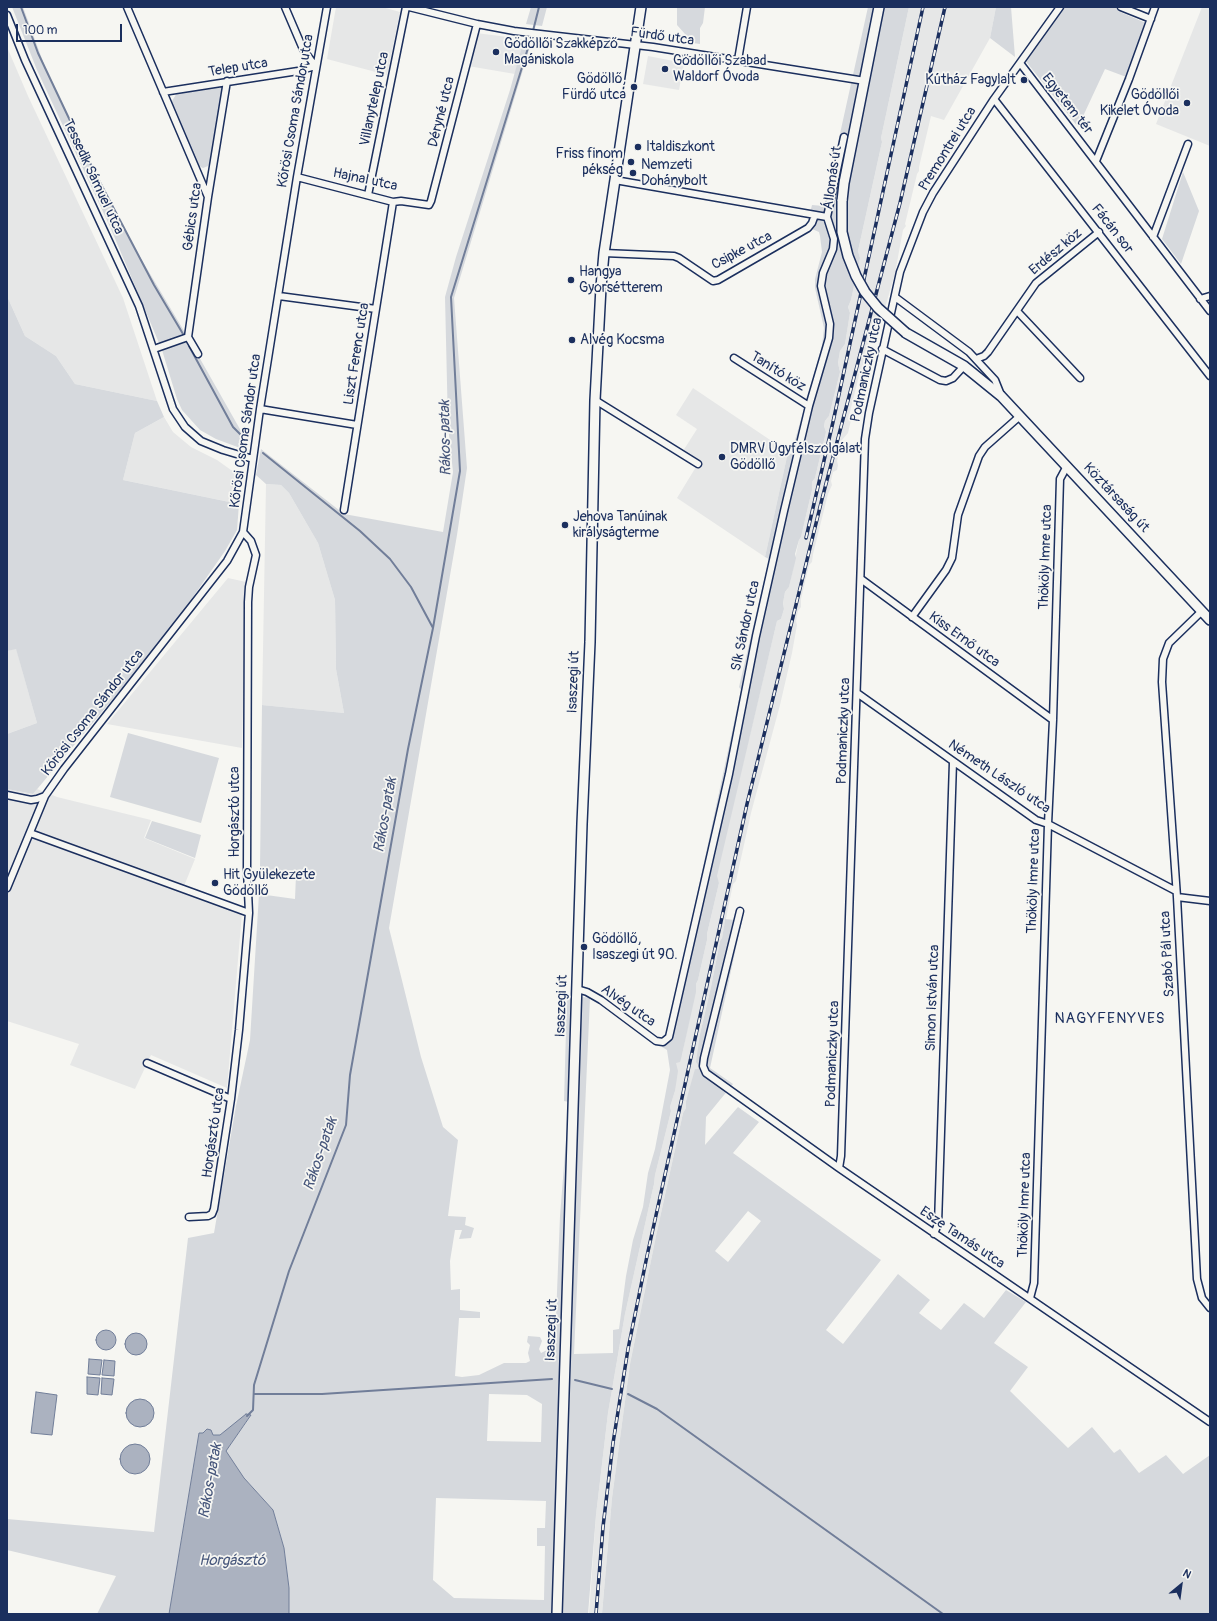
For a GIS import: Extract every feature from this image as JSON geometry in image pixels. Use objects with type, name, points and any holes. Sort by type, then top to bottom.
[{"type":"main road","name":"Isaszegi út","points":[[557,1614],[590,642],[595,400],[604,253],[642,7]]},
{"type":"main road","name":"Állomás út","points":[[879,7],[844,183],[842,201],[842,232],[848,256],[856,276],[865,292],[878,308],[906,333]]},
{"type":"main road","name":"Köztársaság út","points":[[906,333],[964,366],[1001,396],[1068,466],[1210,620]]},
{"type":"street","points":[[127,7],[208,197]]},
{"type":"street","points":[[285,7],[303,49],[316,66]]},
{"type":"street","name":"Kőrösi Csoma Sándor utca","points":[[7,888],[45,796],[64,769],[228,561],[243,532],[260,409],[297,176],[327,7]]},
{"type":"street","name":"Fürdő utca","points":[[407,7],[477,24],[528,33],[636,45],[865,81]]},
{"type":"street","name":"Villanytelep utca","points":[[368,195],[407,7]]},
{"type":"street","points":[[738,60],[747,7]]},
{"type":"street","name":"Premontrei utca","points":[[895,297],[900,272],[925,208],[933,193],[994,99],[1060,7]]},
{"type":"street","points":[[1121,7],[1151,19]]},
{"type":"street","name":"Egyetem tér","points":[[1096,161],[1156,7]]},
{"type":"street","name":"Tessedik Sámuel utca","points":[[7,15],[25,60],[139,306],[170,402],[185,427],[196,437],[208,444],[253,459]]},
{"type":"street","name":"Déryné utca","points":[[429,205],[477,24]]},
{"type":"street","name":"Egyetem tér","points":[[1020,63],[1210,311]]},
{"type":"street","name":"Telep utca","points":[[163,92],[298,71],[316,66]]},
{"type":"street","name":"Gébics utca","points":[[188,337],[208,197],[227,82]]},
{"type":"street","name":"Fácán sor","points":[[994,99],[1210,376]]},
{"type":"street","name":"Állomás út","points":[[827,217],[844,137]]},
{"type":"street","points":[[1153,236],[1188,144]]},
{"type":"street","name":"Hajnal utca","points":[[297,176],[394,202],[401,200],[429,205]]},
{"type":"street","points":[[615,180],[827,217]]},
{"type":"street","name":"Liszt Ferenc utca","points":[[344,510],[394,202]]},
{"type":"street","name":"Csipke utca","points":[[604,253],[674,256],[713,281],[718,280],[808,228],[815,215]]},
{"type":"street","name":"Sík Sándor utca","points":[[665,1042],[670,1036],[676,1011],[727,781],[756,636],[784,511],[830,330],[821,286],[823,273],[833,249],[834,239],[827,217]]},
{"type":"street","name":"Erdész köz","points":[[976,359],[984,356],[988,352],[1031,290],[1043,277],[1099,232]]},
{"type":"street","points":[[278,296],[376,309]]},
{"type":"street","points":[[1200,299],[1210,296]]},
{"type":"street","name":"Köztársaság út","points":[[895,297],[952,338],[976,359],[995,380],[1001,396]]},
{"type":"street","name":"Podmaniczky utca","points":[[839,1168],[841,1156],[858,693],[865,438],[882,349],[895,297]]},
{"type":"street","points":[[1017,311],[1080,378]]},
{"type":"street","points":[[154,349],[188,337],[198,354]]},
{"type":"street","points":[[882,349],[940,380],[946,381],[953,378],[964,366]]},
{"type":"street","name":"Tanító köz","points":[[734,358],[810,406]]},
{"type":"street","points":[[595,400],[698,464]]},
{"type":"street","points":[[260,409],[357,425]]},
{"type":"street","points":[[912,617],[946,570],[952,558],[958,515],[979,456],[985,447],[1020,416]]},
{"type":"street","name":"Thököly Imre utca","points":[[1030,1298],[1034,1284],[1060,479],[1068,466]]},
{"type":"street","name":"Horgásztó utca","points":[[189,1217],[208,1216],[214,1212],[232,1099],[249,914],[247,870],[248,602],[250,580],[256,555],[251,541],[243,532]]},
{"type":"street","name":"Kiss Ernő utca","points":[[861,580],[1053,720]]},
{"type":"street","name":"Szabó Pál utca","points":[[1202,611],[1169,643],[1162,668],[1177,894],[1197,1279],[1202,1298],[1210,1308]]},
{"type":"street","name":"Németh László utca","points":[[858,693],[1036,820],[1048,824],[1177,894],[1210,901]]},
{"type":"street","name":"Simon István utca","points":[[934,1234],[938,1224],[953,762]]},
{"type":"street","name":"Kőrösi Csoma Sándor utca","points":[[7,795],[31,800],[45,796]]},
{"type":"street","points":[[30,833],[249,914]]},
{"type":"street","name":"Esze Tamás utca","points":[[740,911],[704,1058],[704,1070],[707,1075],[934,1234],[1210,1422]]},
{"type":"street","name":"Alvég utca","points":[[577,990],[587,992],[601,1000],[656,1041],[665,1042]]},
{"type":"street","points":[[147,1063],[232,1099]]},
{"type":"shaded area","points":[[12,7],[23,7],[45,67],[121,225],[190,341],[241,431],[245,435],[243,449],[216,439],[200,430],[182,410],[177,399],[162,350],[111,229],[37,70]]},
{"type":"shaded area","points":[[336,7],[382,7],[400,12],[387,75],[327,59]]},
{"type":"shaded area","points":[[531,7],[547,7],[542,26],[526,24]]},
{"type":"shaded area","points":[[677,7],[705,7],[703,23],[700,28],[700,44],[693,43],[677,25]]},
{"type":"shaded area","points":[[868,7],[909,7],[858,251],[860,258],[851,300],[848,307],[850,313],[845,344],[840,351],[838,363],[840,372],[829,416],[825,421],[824,426],[826,432],[815,478],[812,482],[812,490],[801,537],[795,554],[796,558],[789,587],[785,592],[783,603],[784,609],[781,619],[777,621],[717,876],[719,883],[696,984],[696,992],[682,1055],[680,1062],[676,1063],[678,1071],[675,1091],[670,1107],[671,1111],[655,1175],[625,1314],[608,1413],[596,1515],[588,1614],[289,1614],[289,1588],[284,1548],[273,1510],[244,1478],[226,1451],[251,1416],[220,1435],[199,1434],[169,1614],[97,1614],[116,1576],[7,1550],[7,1519],[154,1532],[188,1238],[214,1233],[236,1106],[250,1040],[259,894],[295,899],[296,875],[260,868],[262,705],[344,713],[336,669],[335,600],[318,543],[289,493],[281,485],[266,484],[256,475],[261,449],[344,514],[443,532],[453,472],[448,426],[445,297],[456,257],[510,90],[524,39],[532,40],[454,298],[467,468],[457,535],[389,928],[421,1057],[443,1127],[458,1140],[448,1216],[466,1217],[465,1225],[474,1228],[471,1238],[459,1239],[462,1230],[455,1230],[450,1261],[451,1290],[460,1289],[460,1310],[480,1312],[480,1318],[459,1318],[455,1376],[462,1377],[479,1375],[504,1363],[526,1363],[530,1361],[528,1353],[530,1345],[527,1342],[528,1336],[540,1337],[542,1341],[539,1349],[541,1353],[547,1350],[551,1351],[555,1343],[560,1216],[569,1102],[564,1101],[567,995],[590,998],[574,1354],[613,1353],[613,1330],[619,1329],[626,1276],[633,1240],[643,1207],[648,1173],[655,1149],[670,1070],[667,1050],[662,1047],[668,1030],[741,690],[739,687],[769,559],[765,557],[788,452],[791,454],[822,346],[824,328],[815,288],[815,279],[822,252],[820,236],[819,232],[812,229],[805,233],[812,205],[824,206]],"holes":[[[489,1394],[527,1395],[542,1404],[541,1442],[487,1441]],[[436,1498],[546,1501],[545,1528],[537,1528],[537,1546],[545,1546],[544,1600],[454,1598],[433,1580]]]},
{"type":"shaded area","points":[[909,7],[996,7],[990,38],[944,120],[931,116],[919,171],[905,224],[906,226],[903,230],[895,273],[877,336],[869,342],[864,361],[864,369],[860,372],[849,416],[851,420],[848,433],[842,440],[837,461],[837,470],[833,472],[831,481],[832,485],[828,494],[812,562],[809,565],[801,599],[801,607],[798,611],[792,653],[780,705],[751,813],[736,881],[733,884],[722,938],[720,941],[700,1034],[699,1066],[686,1101],[686,1108],[683,1113],[630,1364],[612,1498],[602,1614],[589,1614],[596,1515],[608,1413],[625,1314],[655,1175],[671,1111],[670,1107],[675,1091],[676,1062],[682,1055],[696,984],[719,883],[716,876],[777,621],[781,619],[784,609],[783,603],[785,592],[789,587],[812,490],[812,482],[815,478],[826,432],[824,426],[825,421],[829,416],[840,372],[838,363],[840,351],[845,344],[850,313],[848,307],[851,300],[860,258],[858,251]]},
{"type":"shaded area","points":[[996,7],[1011,7],[1015,57],[990,38]]},
{"type":"shaded area","points":[[1063,7],[1119,7],[1118,11],[1148,24],[1129,78],[1105,69],[1078,127],[1024,59]]},
{"type":"shaded area","name":"Gödöllői Kikelet Óvoda","points":[[1202,7],[1210,7],[1210,146],[1156,124]]},
{"type":"shaded area","name":"Gödöllői Szakképző Magániskola","points":[[476,33],[524,39],[515,74],[468,66]]},
{"type":"shaded area","points":[[7,47],[28,96],[123,298],[157,401],[75,384],[56,356],[25,336],[7,296]]},
{"type":"shaded area","name":"Gödöllői Szabad Waldorf Óvoda","points":[[648,56],[684,63],[679,90],[643,84]]},
{"type":"shaded area","points":[[220,86],[223,88],[211,161],[208,166],[203,168],[197,165],[172,106],[172,101],[177,93]]},
{"type":"shaded area","points":[[1183,172],[1199,211],[1181,264],[1162,239]]},
{"type":"shaded area","points":[[7,296],[25,336],[56,356],[75,384],[157,401],[164,417],[135,433],[123,480],[239,504],[237,530],[225,551],[165,637],[33,794],[7,789],[7,734],[37,723],[16,649],[7,651]]},
{"type":"shaded area","points":[[693,388],[788,452],[765,557],[677,498],[699,462],[683,451],[697,429],[676,415]]},
{"type":"shaded area","points":[[164,417],[173,432],[191,447],[217,460],[231,470],[240,471],[239,504],[123,480],[135,433]]},
{"type":"shaded area","points":[[266,484],[281,485],[289,493],[318,543],[335,600],[336,669],[344,713],[262,705]]},
{"type":"shaded area","points":[[228,578],[246,582],[242,748],[107,724]]},
{"type":"shaded area","points":[[16,648],[37,723],[7,734],[7,651]]},
{"type":"shaded area","points":[[128,733],[219,758],[201,823],[110,797]]},
{"type":"shaded area","points":[[7,789],[33,794],[37,789],[57,797],[151,820],[144,838],[195,859],[184,886],[242,913],[227,1088],[151,1055],[135,1089],[70,1065],[79,1044],[7,1021]]},
{"type":"shaded area","points":[[152,821],[201,835],[195,858],[145,838]]},
{"type":"shaded area","points":[[739,909],[744,911],[710,1068],[733,1084],[706,1117],[705,1145],[738,1107],[759,1122],[733,1153],[881,1260],[826,1330],[843,1344],[898,1274],[930,1300],[919,1313],[941,1330],[964,1303],[984,1318],[1006,1290],[1026,1302],[994,1343],[1028,1367],[1010,1391],[1068,1448],[1092,1427],[1114,1453],[1120,1449],[1139,1473],[1166,1455],[1183,1474],[1210,1455],[1210,1614],[602,1614],[612,1498],[630,1364],[683,1113],[686,1108],[686,1101],[695,1069],[698,1069],[699,1066],[696,1062],[700,1034],[725,919],[735,920]],"holes":[[[748,1211],[761,1221],[728,1262],[715,1251]]]},
{"type":"water","points":[[106,1330],[113,1333],[116,1340],[113,1347],[106,1350],[99,1347],[96,1340],[99,1333]]},
{"type":"water","points":[[136,1333],[144,1336],[147,1344],[144,1352],[136,1355],[128,1352],[125,1344],[128,1336]]},
{"type":"water","points":[[89,1359],[102,1360],[100,1375],[88,1374]]},
{"type":"water","points":[[104,1360],[115,1361],[114,1376],[102,1375]]},
{"type":"water","points":[[87,1377],[100,1378],[98,1395],[87,1394]]},
{"type":"water","points":[[102,1378],[114,1379],[112,1395],[101,1394]]},
{"type":"water","points":[[36,1392],[57,1395],[52,1435],[31,1433]]},
{"type":"water","points":[[140,1399],[150,1403],[154,1413],[150,1423],[140,1427],[130,1423],[126,1413],[130,1403]]},
{"type":"water","name":"Horgásztó","points":[[246,1414],[251,1415],[226,1451],[244,1478],[273,1510],[284,1548],[289,1588],[289,1614],[169,1614],[199,1433],[203,1433],[207,1429],[211,1430],[213,1435],[220,1435]]},
{"type":"water","points":[[135,1444],[145,1449],[150,1459],[145,1469],[135,1474],[125,1469],[120,1459],[125,1449]]},
{"type":"waterway","points":[[21,7],[38,53],[92,167],[154,285],[183,334]]},
{"type":"waterway","name":"Rákos-patak","points":[[533,31],[539,7]]},
{"type":"waterway","name":"Rákos-patak","points":[[247,1416],[253,1410],[254,1385],[289,1271],[346,1125],[350,1075],[408,749],[433,628],[460,471],[451,297],[532,35]]},
{"type":"waterway","points":[[189,346],[233,427],[244,438]]},
{"type":"waterway","points":[[263,453],[360,531],[390,559],[411,587],[433,628]]},
{"type":"waterway","points":[[255,1394],[322,1394],[552,1379]]},
{"type":"waterway","points":[[575,1380],[612,1389]]},
{"type":"waterway","points":[[628,1394],[657,1409],[943,1614]]},
{"type":"railway","points":[[806,538],[833,422],[923,7]]},
{"type":"railway","points":[[596,1614],[603,1527],[613,1443],[628,1349],[647,1256],[747,804],[822,499],[900,203],[945,7]]},
{"type":"place","name":"Gödöllői Szakképző Magániskola","points":[[496,52]]},
{"type":"place","name":"Gödöllői Szabad Waldorf Óvoda","points":[[665,69]]},
{"type":"place","name":"Kútház Fagylalt","points":[[1024,80]]},
{"type":"place","name":"Gödöllő, Fürdő utca","points":[[634,87]]},
{"type":"place","name":"Gödöllői Kikelet Óvoda","points":[[1187,103]]},
{"type":"place","name":"Italdiszkont","points":[[638,147]]},
{"type":"place","name":"Friss finom pékség","points":[[631,162]]},
{"type":"place","name":"Nemzeti Dohánybolt","points":[[633,173]]},
{"type":"place","name":"Hangya Gyorsétterem","points":[[571,280]]},
{"type":"place","name":"Alvég Kocsma","points":[[572,340]]},
{"type":"place","name":"DMRV Ügyfélszolgálat Gödöllő","points":[[722,457]]},
{"type":"place","name":"Jehova Tanúinak királyságterme","points":[[565,525]]},
{"type":"place","name":"Hit Gyülekezete Gödöllő","points":[[215,883]]},
{"type":"place","name":"Gödöllő, Isaszegi út 90.","points":[[584,947]]},
{"type":"district","name":"NAGYFENYVES","points":[[1110,1019]]}]
